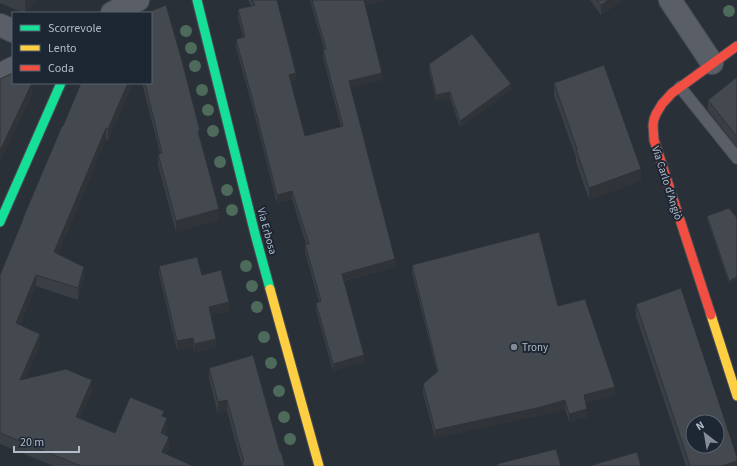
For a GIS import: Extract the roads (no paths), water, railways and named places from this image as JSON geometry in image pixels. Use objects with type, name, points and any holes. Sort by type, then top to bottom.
[{"type":"street","points":[[114,12],[138,0]]},
{"type":"street","name":"Via Erbosa","points":[[197,0],[255,234],[319,466]]},
{"type":"street","points":[[670,0],[712,63]]},
{"type":"street","points":[[0,25],[12,31]]},
{"type":"street","name":"Via Carlo d'Angiò","points":[[736,48],[712,63],[666,99],[655,113],[652,130],[737,396]]},
{"type":"street","points":[[0,75],[12,69]]},
{"type":"street","points":[[0,222],[61,84]]},
{"type":"lane","points":[[680,87],[737,158]]},
{"type":"place","name":"Trony","points":[[514,347]]}]
